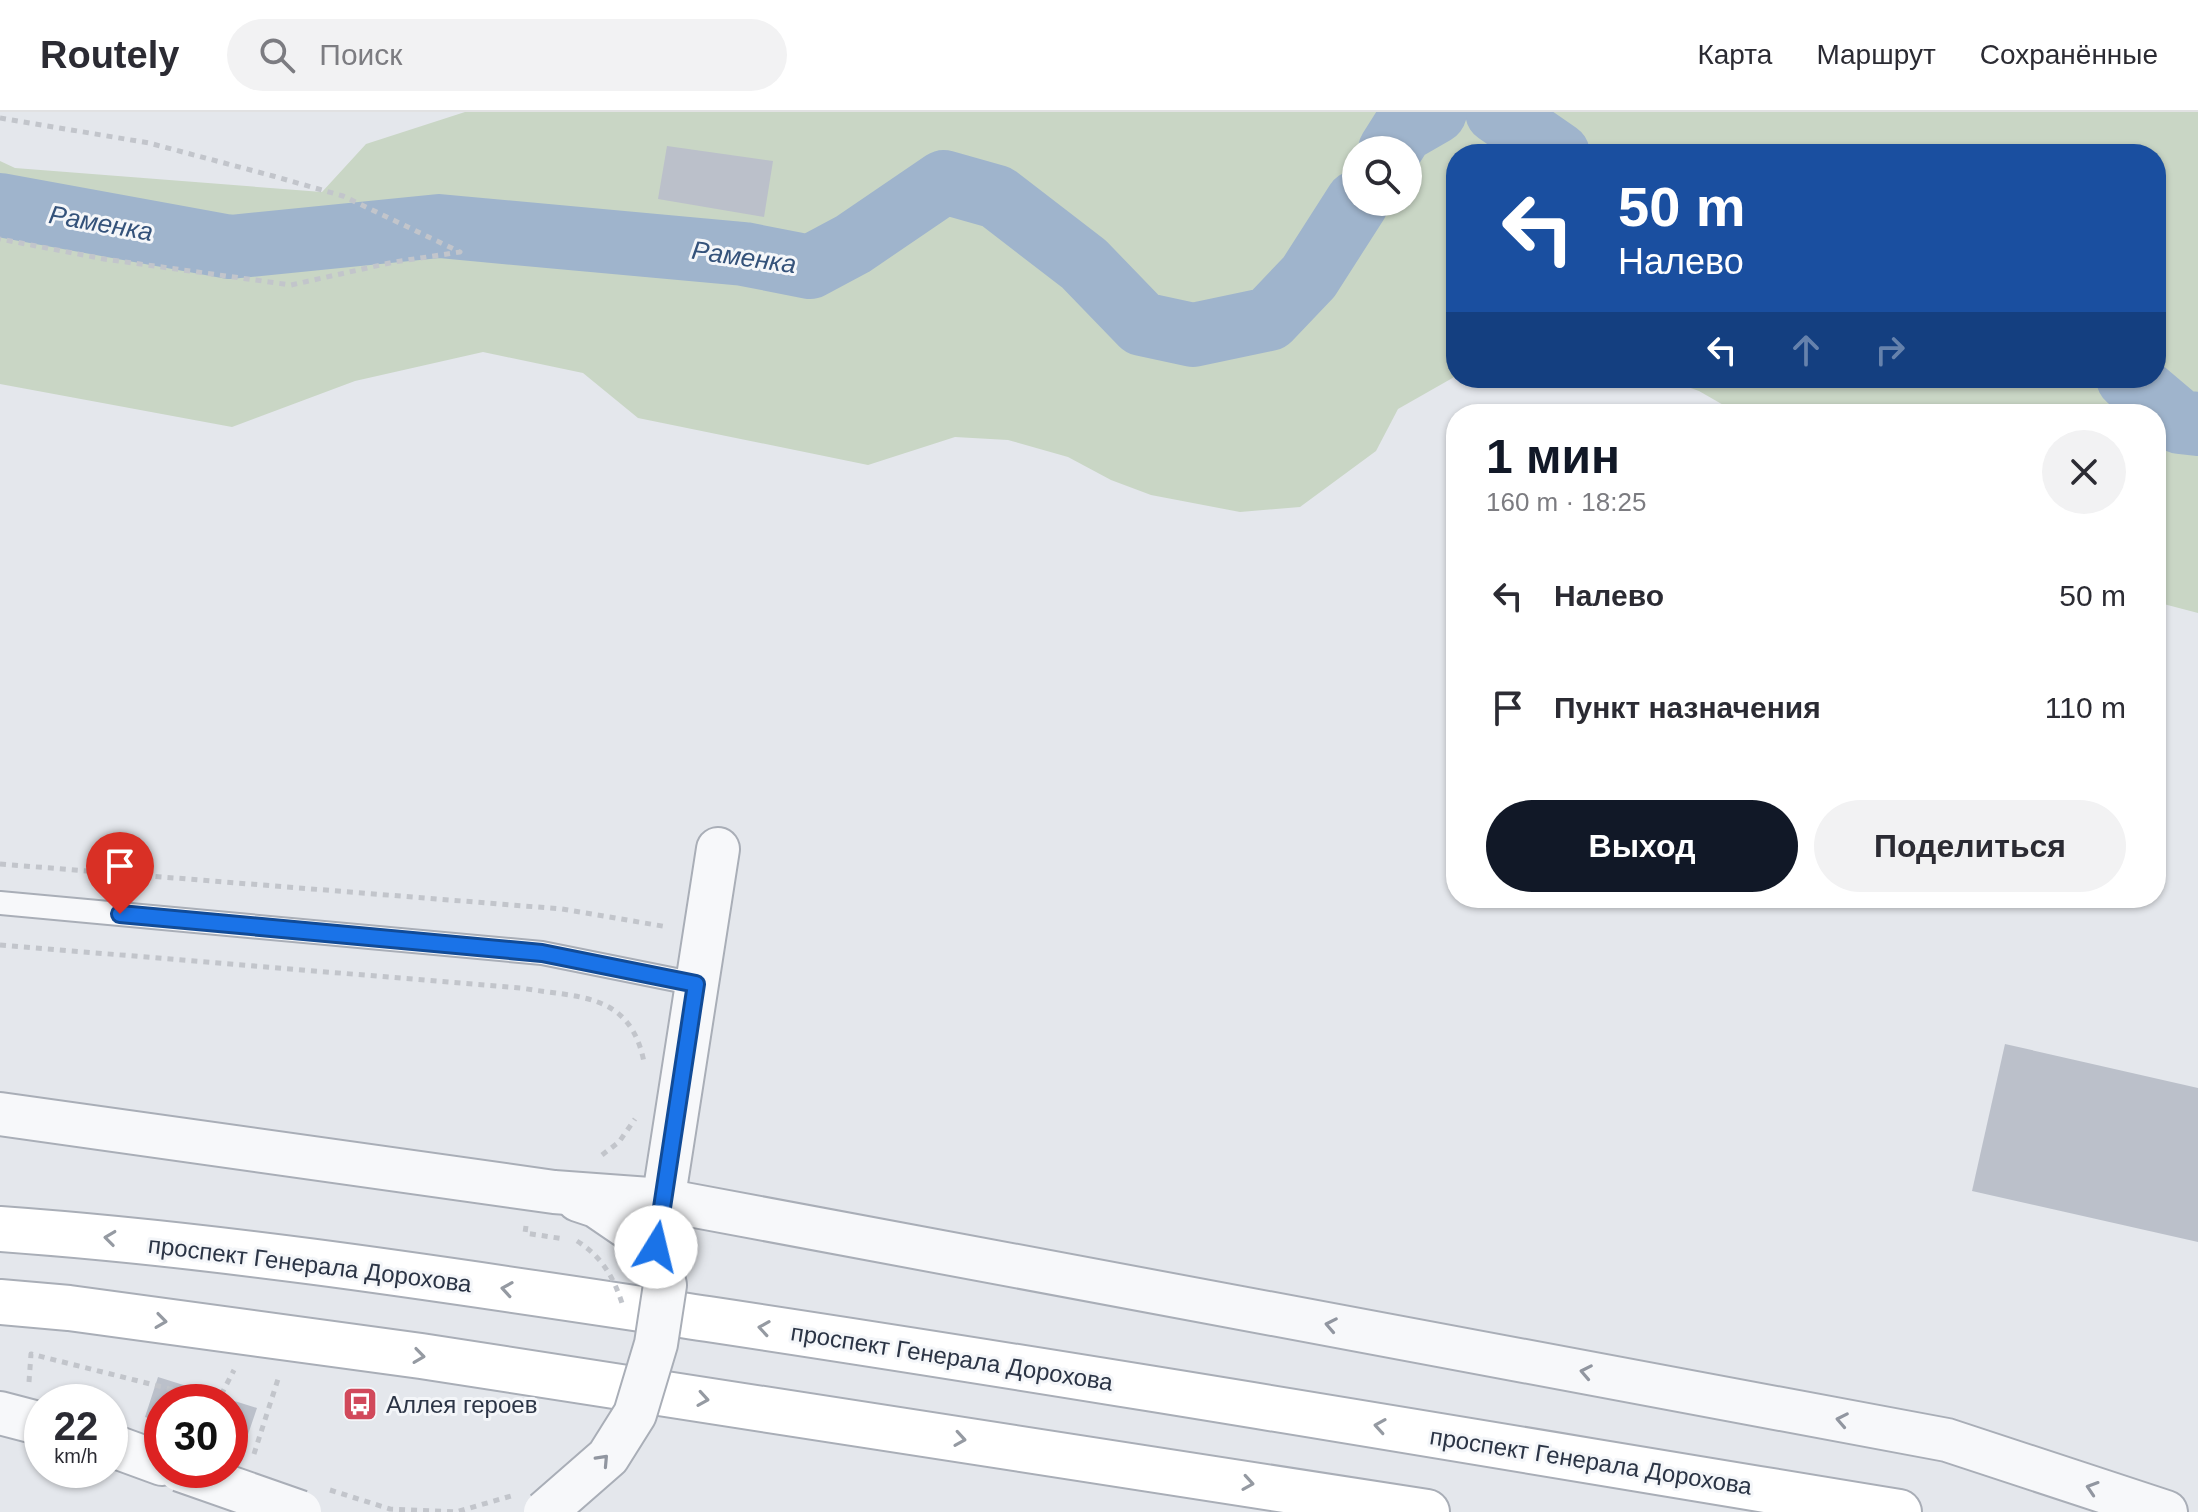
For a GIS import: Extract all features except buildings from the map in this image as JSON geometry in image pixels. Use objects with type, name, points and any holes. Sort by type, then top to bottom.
[{"type":"main road","name":"проспект Генерала Дорохова","points":[[0,1229],[87,1235],[430,1277],[957,1357],[1899,1512]]},
{"type":"main road","points":[[0,1302],[69,1308],[421,1356],[1427,1512]]},
{"type":"street","points":[[532,1503],[608,1457],[635,1414],[656,1344],[665,1285],[656,1247],[718,849]]},
{"type":"street","points":[[0,1114],[554,1192],[663,1200],[1947,1440],[2166,1512]]},
{"type":"street","points":[[554,1192],[596,1206],[656,1247]]},
{"type":"street","points":[[248,1486],[311,1500]]},
{"type":"lane","points":[[0,903],[542,953],[696,984]]},
{"type":"path","points":[[0,118],[149,143],[343,196],[460,252],[394,262],[291,285],[104,259],[0,239]]},
{"type":"path","points":[[0,864],[562,909],[705,933]]},
{"type":"path","points":[[0,945],[521,988],[607,1003],[634,1033],[645,1071]]},
{"type":"path","points":[[595,1159],[619,1142],[639,1110]]},
{"type":"path","points":[[577,1241],[593,1251],[611,1275],[623,1316]]},
{"type":"path","points":[[23,1409],[31,1354],[150,1384]]},
{"type":"path","points":[[250,1466],[279,1375]]},
{"type":"path","points":[[311,1500],[390,1509],[456,1512],[532,1503]]},
{"type":"green space","points":[[465,112],[2198,112],[2198,613],[2166,605],[2166,404],[1722,404],[1691,388],[2166,388],[2166,144],[1446,144],[1446,382],[1398,409],[1376,451],[1300,507],[1240,512],[1151,495],[1111,480],[1068,457],[1008,440],[955,437],[868,465],[638,418],[583,373],[483,352],[355,381],[232,427],[0,384],[0,161],[15,168],[322,192],[366,144]]},
{"type":"waterway","name":"Раменка","points":[[1399,136],[1402,131],[1435,112]]},
{"type":"waterway","name":"Раменка","points":[[1497,112],[1543,144]]},
{"type":"waterway","name":"Раменка","points":[[0,205],[230,247],[439,226],[744,254],[810,267],[853,244],[944,182],[997,197],[1084,264],[1142,324],[1193,335],[1269,319],[1309,277],[1348,216]]},
{"type":"waterway","name":"Раменка","points":[[2140,388],[2159,404]]},
{"type":"waterway","name":"Раменка","points":[[2166,410],[2180,422],[2198,424]]},
{"type":"place","name":"Аллея героев","points":[[360,1404]]},
{"type":"route","points":[[120,914],[542,953],[696,984],[656,1247]]}]
